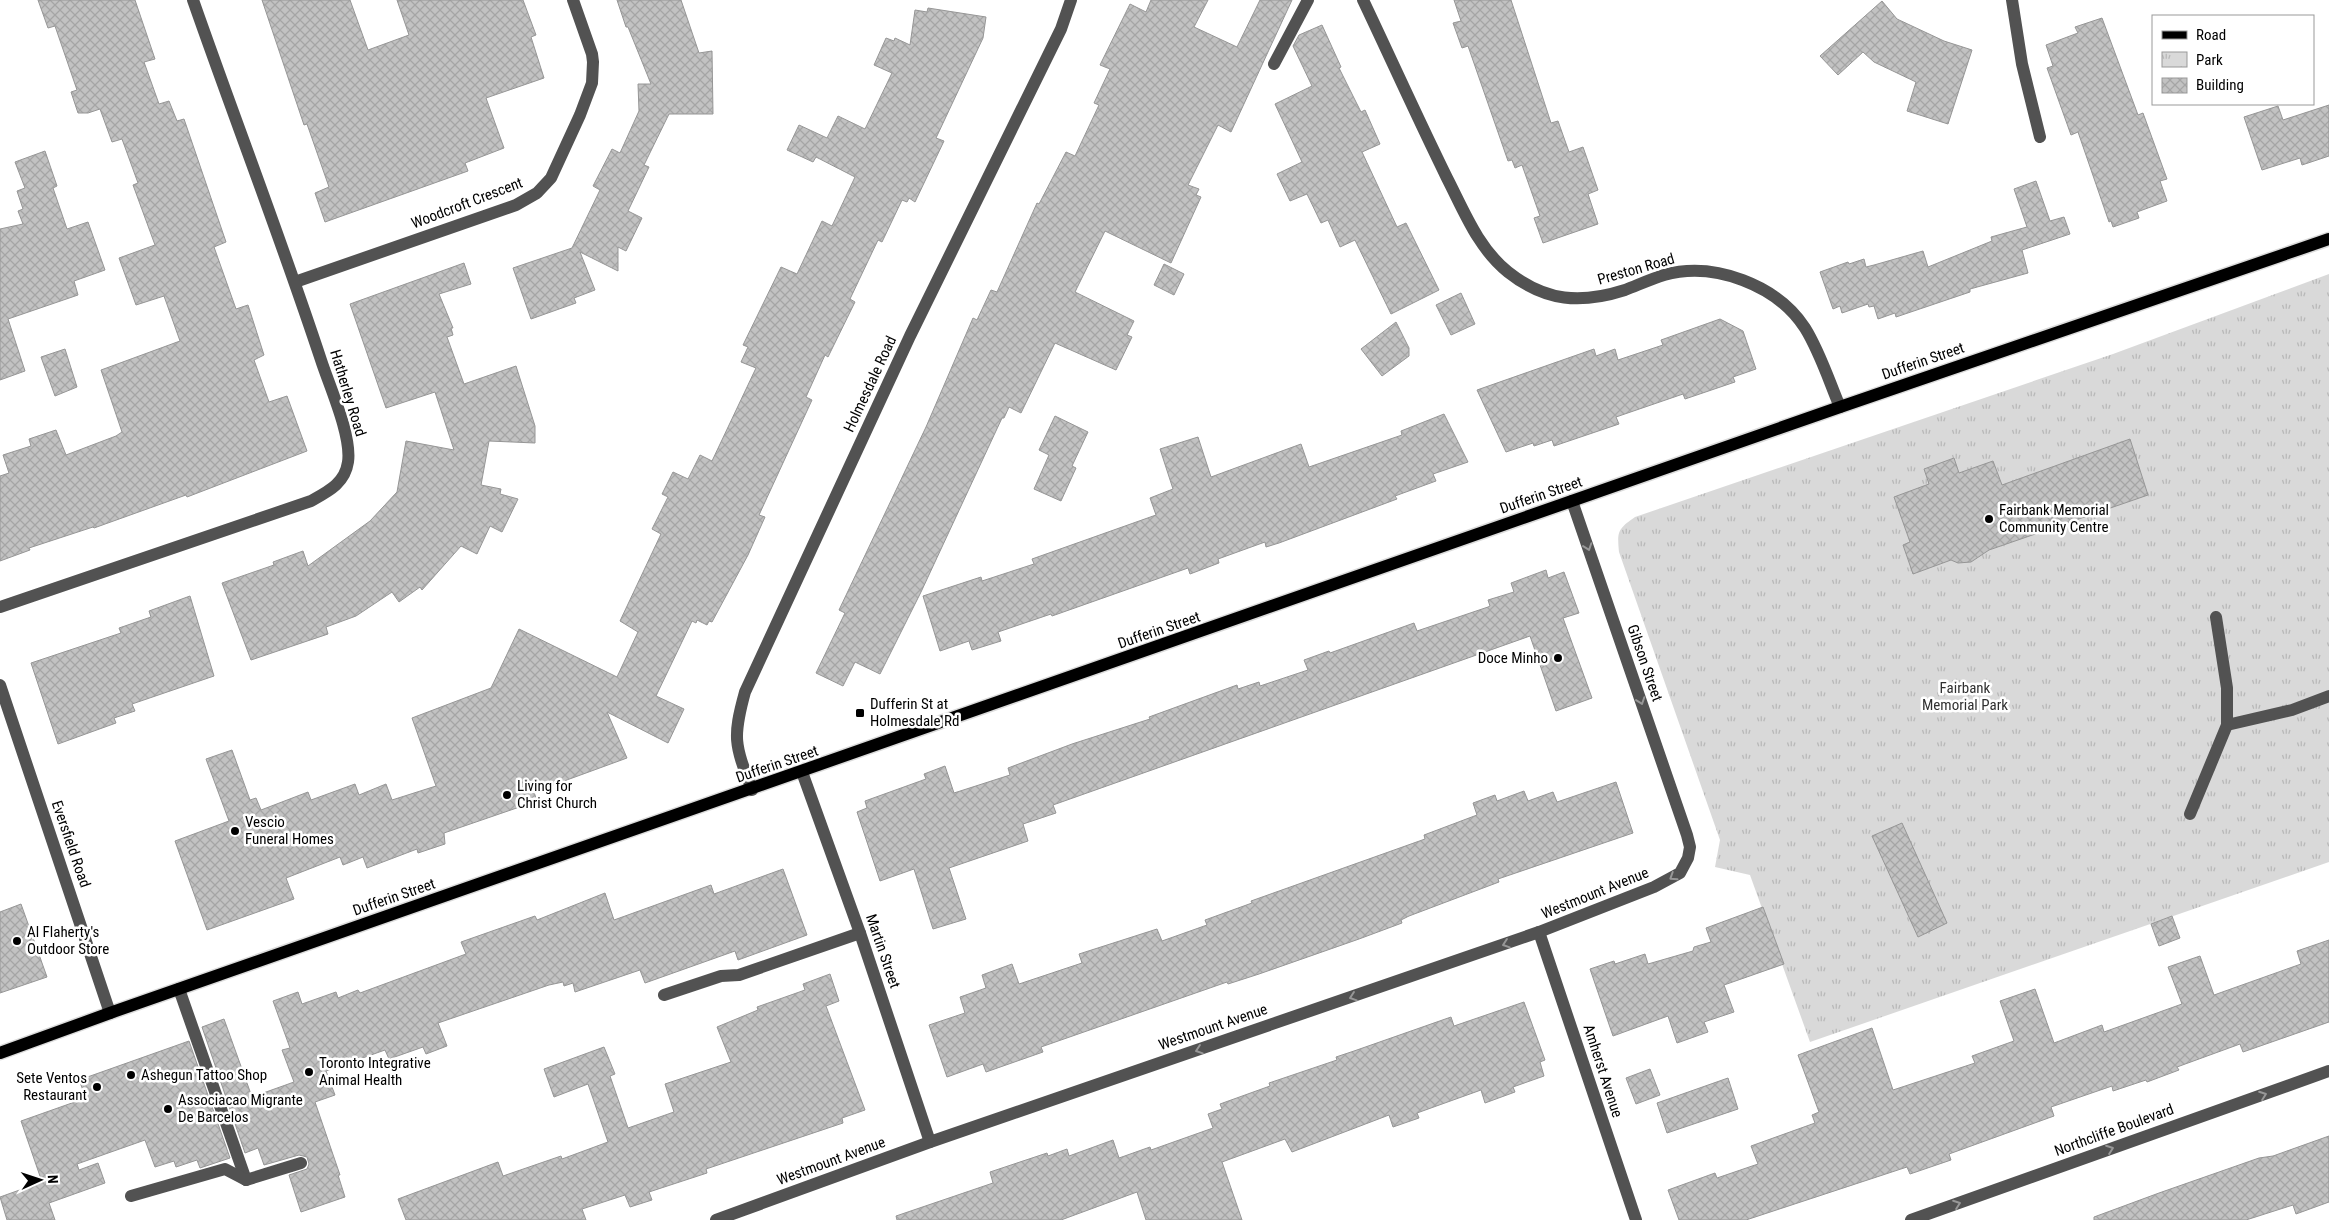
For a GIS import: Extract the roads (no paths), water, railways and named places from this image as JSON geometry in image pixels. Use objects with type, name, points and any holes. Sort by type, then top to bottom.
[{"type":"main road","name":"Dufferin Street","points":[[0,1053],[1840,407],[2329,239]]},
{"type":"street","name":"Hatherley Road","points":[[0,607],[311,501],[337,485],[343,476],[348,462],[347,441],[295,282],[193,0]]},
{"type":"street","name":"Woodcroft Crescent","points":[[295,282],[516,204],[537,193],[551,178],[580,116],[592,83],[593,62],[573,0]]},
{"type":"street","name":"Holmesdale Road","points":[[752,790],[736,747],[736,724],[745,692],[910,336],[1061,29],[1071,0]]},
{"type":"street","points":[[1274,64],[1308,0]]},
{"type":"street","name":"Preston Road","points":[[1363,0],[1478,239],[1491,256],[1508,272],[1542,292],[1561,298],[1583,300],[1606,296],[1664,275],[1679,272],[1730,276],[1748,283],[1777,299],[1793,313],[1805,328],[1822,362],[1840,407]]},
{"type":"street","points":[[2012,0],[2022,64],[2040,137]]},
{"type":"street","name":"Gibson Street","points":[[1572,501],[1687,835]]},
{"type":"street","points":[[2190,814],[2227,725],[2227,688],[2216,617]]},
{"type":"street","name":"Eversfield Road","points":[[0,685],[110,1013]]},
{"type":"street","points":[[2227,725],[2292,710],[2329,696]]},
{"type":"street","name":"Martin Street","points":[[802,772],[860,932],[930,1142]]},
{"type":"street","name":"Westmount Avenue","points":[[716,1220],[930,1142],[1539,932],[1654,888],[1680,873],[1688,858],[1690,846],[1687,835]]},
{"type":"street","points":[[664,995],[721,976],[739,974],[860,932]]},
{"type":"street","name":"Amherst Avenue","points":[[1539,932],[1636,1220]]},
{"type":"street","points":[[179,989],[246,1180]]},
{"type":"street","name":"Northcliffe Boulevard","points":[[1911,1220],[2329,1071]]},
{"type":"street","points":[[131,1196],[225,1169],[246,1180],[301,1163]]},
{"type":"place","name":"Fairbank Memorial Community Centre","points":[[1989,519]]},
{"type":"place","name":"Doce Minho","points":[[1558,658]]},
{"type":"place","name":"Dufferin St at Holmesdale Rd","points":[[860,713]]},
{"type":"place","name":"Living for Christ Church","points":[[507,795]]},
{"type":"place","name":"Vescio Funeral Homes","points":[[235,831]]},
{"type":"place","name":"Al Flaherty's Outdoor Store","points":[[17,941]]},
{"type":"place","name":"Toronto Integrative Animal Health","points":[[309,1072]]},
{"type":"place","name":"Ashegun Tattoo Shop","points":[[131,1075]]},
{"type":"place","name":"Sete Ventos Restaurant","points":[[97,1087]]},
{"type":"place","name":"Associacao Migrante De Barcelos","points":[[168,1109]]},
{"type":"park label","name":"Fairbank Memorial Park","points":[[1965,696]]}]
